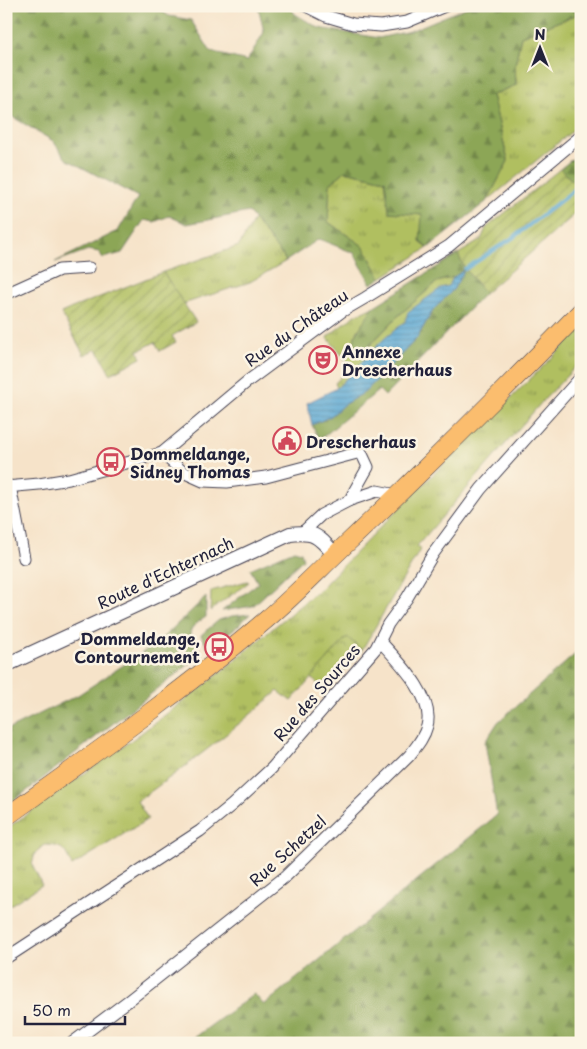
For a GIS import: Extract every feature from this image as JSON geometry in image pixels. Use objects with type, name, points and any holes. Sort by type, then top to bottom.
[{"type":"main road","points":[[6,817],[131,728],[269,618],[397,495],[581,311]]},
{"type":"street","points":[[306,6],[326,16],[353,24],[381,26],[407,22],[445,6]]},
{"type":"street","name":"Rue du Château","points":[[8,486],[39,484],[69,479],[162,453],[248,381],[341,312],[449,246],[581,136]]},
{"type":"street","points":[[6,294],[59,270],[89,268]]},
{"type":"street","name":"Rue des Sources","points":[[6,958],[200,831],[232,805],[272,768],[376,648],[388,624],[407,598],[433,554],[481,489],[581,377]]},
{"type":"street","points":[[162,453],[183,472],[203,482],[227,482],[266,477],[361,452],[368,467],[350,500]]},
{"type":"street","points":[[8,486],[24,558]]},
{"type":"street","points":[[302,533],[321,515],[350,500],[377,491],[397,495]]},
{"type":"street","points":[[302,533],[316,536],[334,555]]},
{"type":"street","name":"Route d'Echternach","points":[[6,664],[290,534],[302,533]]},
{"type":"street","name":"Rue Schetzel","points":[[72,1043],[128,1002],[286,876],[420,742],[428,725],[427,707],[424,698],[420,689],[398,660],[380,642]]},
{"type":"green space","points":[[6,6],[154,6],[169,16],[191,20],[211,52],[247,61],[264,32],[258,6],[289,6],[295,14],[319,28],[379,38],[410,31],[470,6],[569,6],[578,14],[521,36],[515,65],[516,85],[492,95],[508,161],[487,201],[428,248],[420,242],[422,215],[389,212],[385,180],[345,171],[330,184],[328,222],[363,246],[381,278],[371,284],[354,253],[319,239],[286,261],[249,212],[187,224],[169,216],[154,222],[144,220],[122,253],[103,258],[99,252],[88,250],[55,262],[118,231],[138,197],[66,159],[53,141],[6,113]]},
{"type":"green space","points":[[569,6],[581,7],[581,124],[487,201],[508,161],[492,95],[516,85],[515,65],[521,36],[578,14]]},
{"type":"green space","points":[[581,152],[581,189],[560,169]]},
{"type":"green space","points":[[560,169],[581,189],[581,209],[485,293],[465,269],[458,254],[481,240],[486,228]]},
{"type":"green space","points":[[345,171],[385,180],[390,212],[423,215],[420,242],[428,248],[381,278],[363,246],[328,222],[330,184]]},
{"type":"green space","points":[[255,218],[286,261],[250,282],[183,304],[163,272],[239,246]]},
{"type":"green space","points":[[458,254],[465,269],[485,293],[385,396],[379,390],[323,437],[318,437],[312,425],[331,416],[343,405],[365,392],[417,338],[433,310],[453,290],[464,270],[454,277],[437,282],[397,317],[361,354],[354,350],[355,336],[373,307]]},
{"type":"green space","points":[[163,272],[196,322],[172,336],[176,342],[160,351],[155,342],[138,351],[141,358],[110,374],[97,349],[84,355],[61,313]]},
{"type":"green space","points":[[454,277],[448,286],[441,288],[384,339],[337,388],[335,383],[351,366],[327,337],[354,316],[373,307],[355,336],[362,354],[397,317],[437,282]]},
{"type":"green space","points":[[581,329],[581,361],[541,403],[417,546],[421,548],[362,650],[347,638],[291,701],[278,691],[209,748],[137,801],[148,819],[72,866],[63,850],[56,846],[44,845],[35,853],[32,865],[42,885],[7,907],[6,829],[136,737],[210,681],[321,588],[399,508]]},
{"type":"green space","points":[[294,550],[301,552],[303,559],[253,606],[222,611],[258,583],[250,569]]},
{"type":"green space","points":[[249,582],[210,611],[211,591]]},
{"type":"green space","points":[[206,597],[206,617],[193,626],[190,631],[202,654],[6,806],[6,729],[78,695],[157,643]]},
{"type":"green space","points":[[250,614],[208,649],[201,635],[219,620]]},
{"type":"green space","points":[[347,637],[362,650],[326,691],[311,678]]},
{"type":"green space","points":[[581,649],[581,1043],[187,1043],[254,994],[264,1005],[497,815],[485,742],[498,722]]},
{"type":"water","points":[[465,269],[453,290],[433,310],[417,338],[365,392],[343,405],[331,416],[312,425],[307,403],[337,388],[384,339],[405,322],[408,312],[441,288],[448,286],[454,277]]},
{"type":"waterway","points":[[465,269],[514,237],[578,187]]},
{"type":"place","name":"Annexe Drescherhaus","points":[[323,360]]},
{"type":"place","name":"Drescherhaus","points":[[287,441]]},
{"type":"place","name":"Dommeldange, Sidney Thomas","points":[[111,462]]},
{"type":"place","name":"Dommeldange, Contournement","points":[[219,647]]}]
